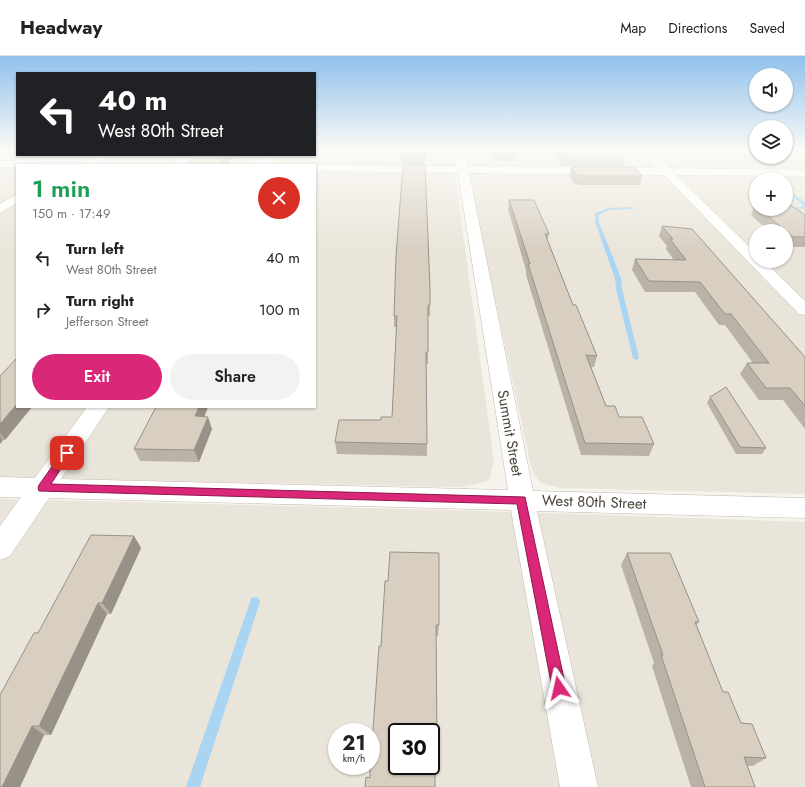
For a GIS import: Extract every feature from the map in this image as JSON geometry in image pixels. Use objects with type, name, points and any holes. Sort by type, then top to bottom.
[{"type":"street","name":"Summit Street","points":[[465,183],[522,500],[579,787]]},
{"type":"street","points":[[678,183],[749,254]]},
{"type":"street","points":[[0,209],[16,199]]},
{"type":"street","points":[[763,268],[805,310]]},
{"type":"street","points":[[0,548],[97,408]]},
{"type":"street","name":"West 80th Street","points":[[0,487],[805,508]]},
{"type":"shaded area","points":[[0,183],[16,183],[16,408],[316,408],[316,183],[456,183],[494,461],[489,481],[460,487],[0,478]]},
{"type":"shaded area","points":[[470,183],[749,183],[749,216],[793,216],[793,183],[805,183],[805,494],[560,488],[541,483],[532,471]]},
{"type":"shaded area","points":[[0,499],[484,511],[805,522],[805,787],[0,787]]},
{"type":"building","points":[[402,183],[426,183],[430,288],[430,305],[428,305],[428,352],[426,352],[427,444],[335,442],[339,420],[381,420],[381,417],[392,417],[397,316],[394,316],[396,256]]},
{"type":"building","points":[[509,200],[534,200],[549,234],[545,234],[573,305],[576,305],[597,356],[586,355],[606,406],[615,406],[619,417],[642,417],[654,444],[585,443]]},
{"type":"building","points":[[793,207],[805,215],[805,237],[793,237],[793,224],[778,224],[768,216],[793,216]]},
{"type":"building","points":[[662,226],[692,229],[805,357],[805,406],[790,388],[766,388],[747,363],[769,363],[731,314],[725,314],[700,282],[649,281],[635,259],[686,260],[670,239],[673,239]]},
{"type":"building","points":[[16,359],[16,405],[0,424],[0,376]]},
{"type":"building","points":[[726,387],[766,448],[740,447],[710,397]]},
{"type":"building","points":[[155,408],[199,408],[195,416],[208,417],[194,450],[134,449]]},
{"type":"building","points":[[91,535],[134,536],[102,603],[98,603],[39,726],[32,726],[2,787],[0,787],[0,695],[34,633],[38,633]]},
{"type":"building","points":[[390,552],[439,553],[439,625],[436,625],[437,723],[388,723],[388,775],[435,775],[435,787],[365,787],[366,777],[370,778],[370,775],[380,775],[380,723],[374,723],[379,646],[381,646],[385,581],[388,581]]},
{"type":"building","points":[[627,553],[670,553],[699,622],[695,622],[723,692],[728,692],[741,723],[752,724],[766,758],[744,757],[755,787],[705,787],[661,655],[663,655]]},
{"type":"waterway","points":[[793,195],[805,204]]},
{"type":"waterway","points":[[793,209],[802,208],[805,205]]},
{"type":"waterway","points":[[631,208],[608,209],[597,214],[597,222],[618,278],[619,289],[636,358]]},
{"type":"waterway","points":[[193,787],[255,602]]},
{"type":"route","points":[[67,453],[43,488],[522,500],[559,688]]}]
